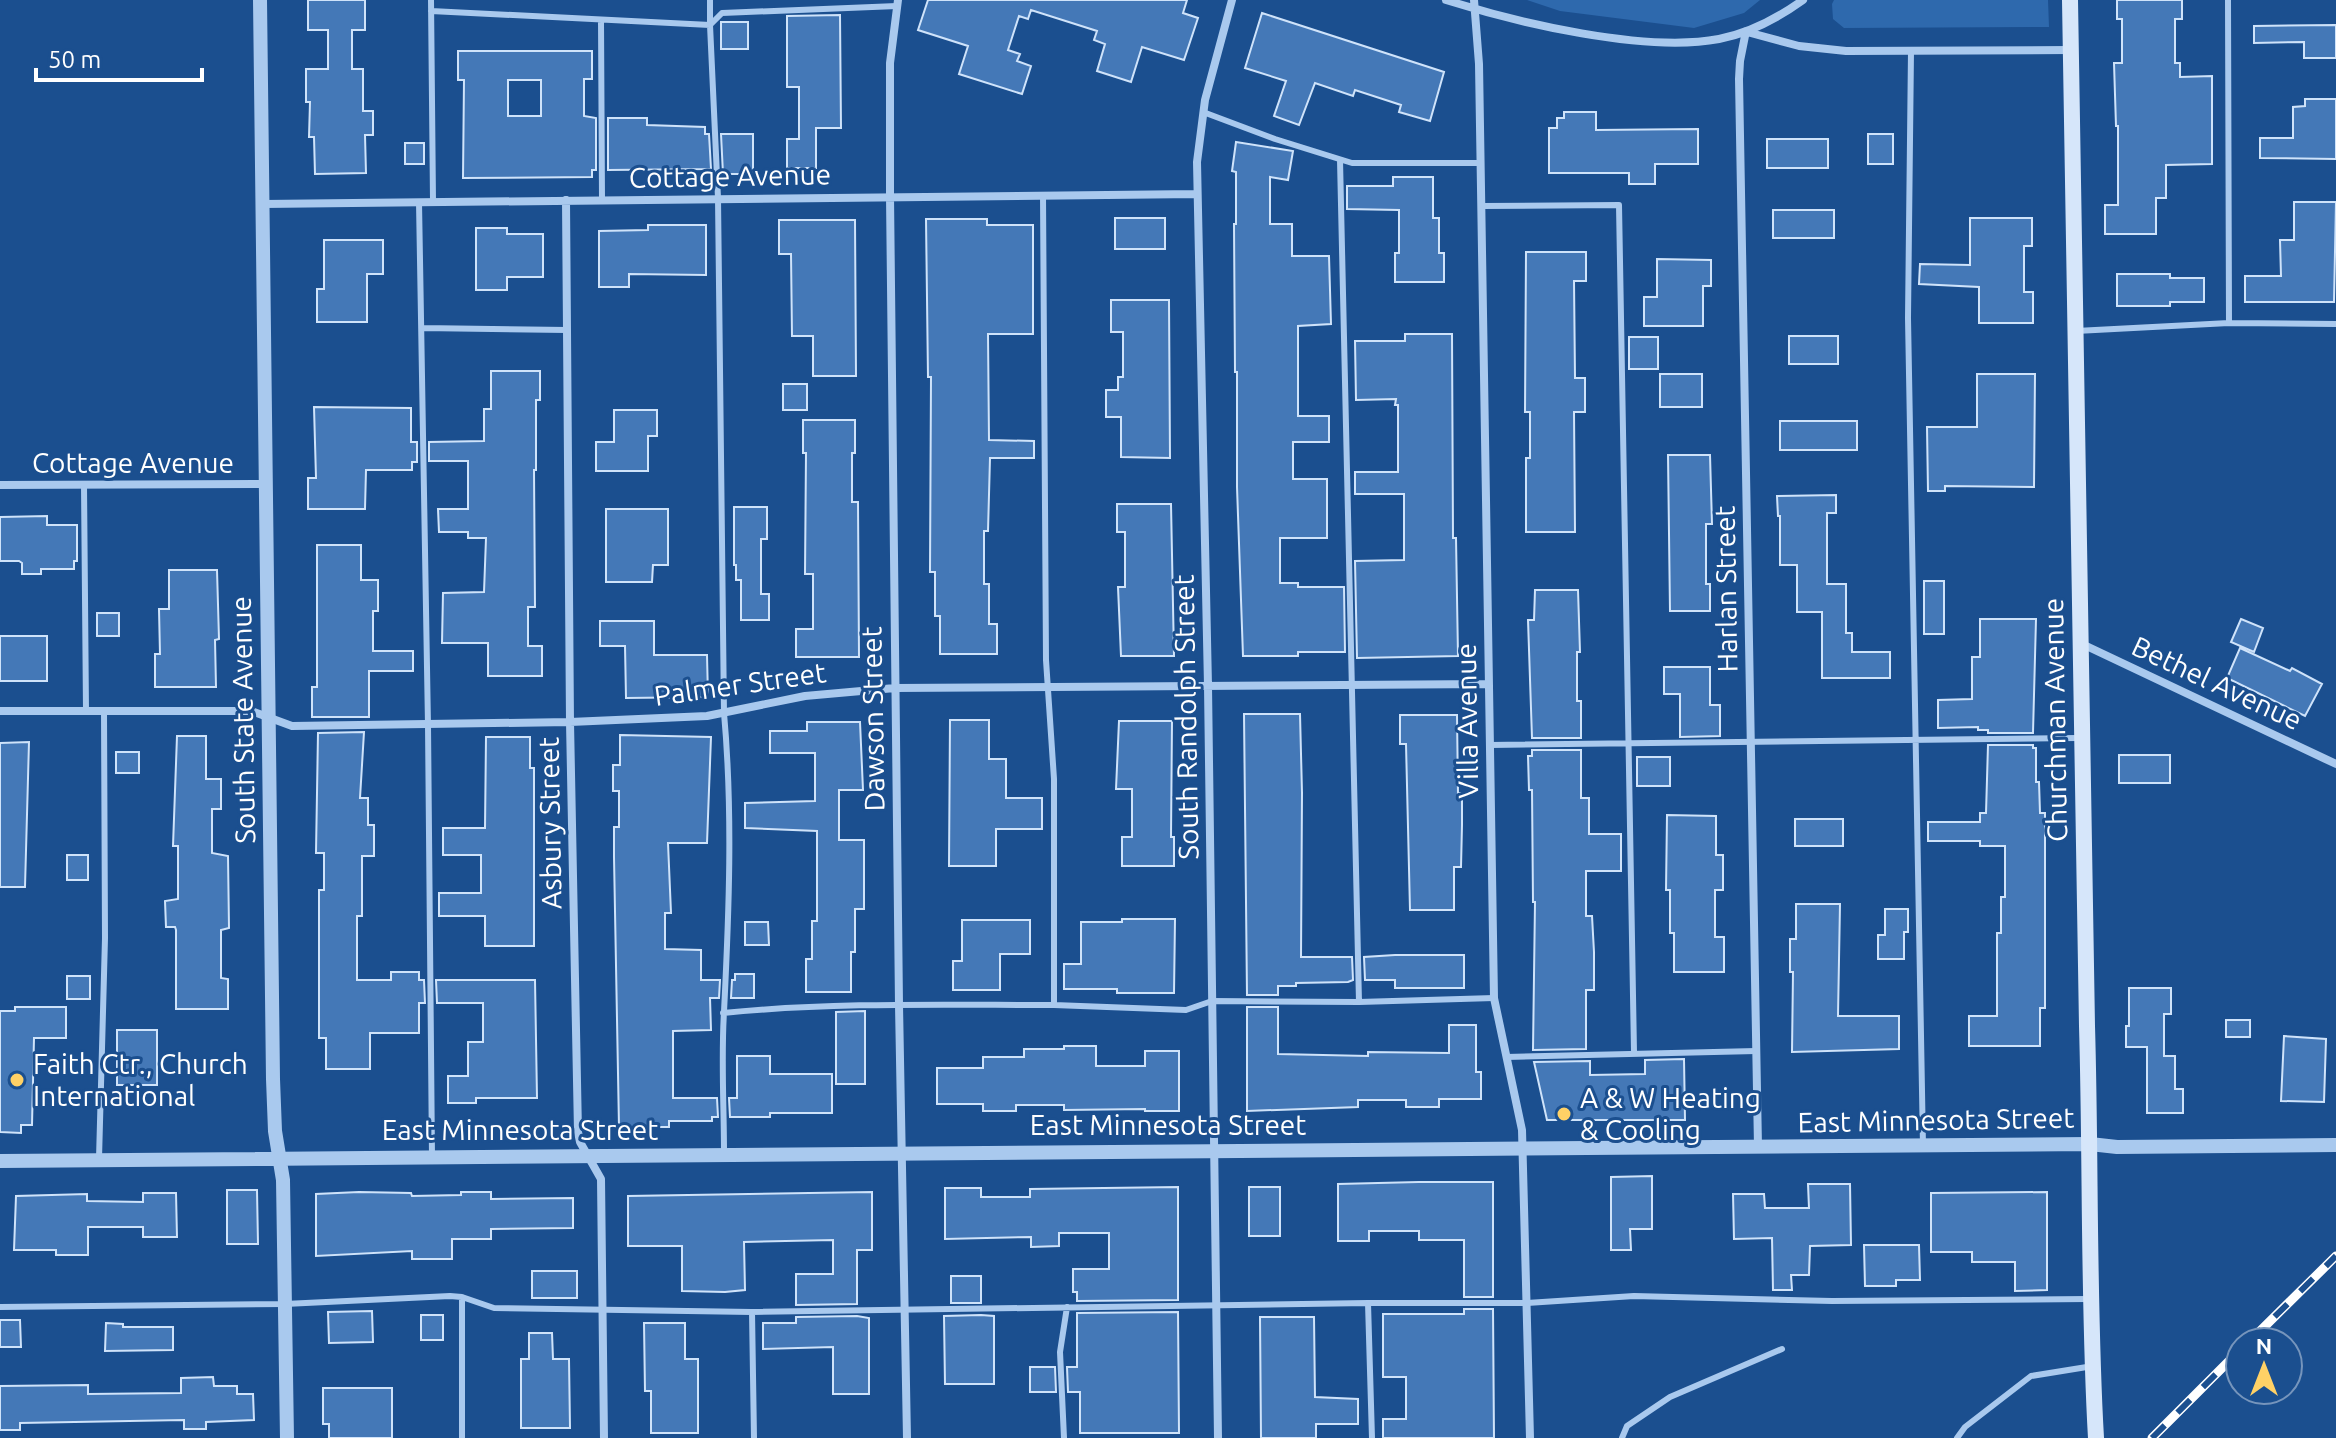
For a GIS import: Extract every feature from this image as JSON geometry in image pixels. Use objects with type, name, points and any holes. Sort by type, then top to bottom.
[{"type":"main road","name":"Churchman Avenue","points":[[2070,0],[2080,738],[2096,1438]]},
{"type":"street","name":"South State Avenue","points":[[260,0],[273,1079],[275,1135],[282,1159],[287,1438]]},
{"type":"street","name":"South Randolph Street","points":[[1218,1438],[1208,686],[1197,194],[1203,112],[1232,0]]},
{"type":"street","points":[[1446,0],[1562,29],[1617,38],[1704,41],[1766,23],[1803,0]]},
{"type":"street","name":"Dawson Street","points":[[897,3],[889,78],[907,1438]]},
{"type":"street","name":"Villa Avenue","points":[[1475,5],[1482,206],[1494,998],[1521,1115],[1530,1438]]},
{"type":"street","points":[[1746,31],[1816,49],[2070,50]]},
{"type":"street","name":"Harlan Street","points":[[1746,31],[1739,79],[1758,1147]]},
{"type":"street","name":"Cottage Avenue","points":[[263,204],[1197,194]]},
{"type":"street","name":"Asbury Street","points":[[566,200],[570,722],[578,1132],[580,1142],[601,1179],[604,1438]]},
{"type":"street","name":"Cottage Avenue","points":[[0,485],[266,484]]},
{"type":"street","name":"Bethel Avenue","points":[[2079,642],[2336,764]]},
{"type":"street","name":"Palmer Street","points":[[0,711],[251,711],[292,726],[428,725],[707,716],[805,696],[895,688],[1489,684]]},
{"type":"street","name":"East Minnesota Street","points":[[0,1161],[2090,1144],[2117,1147],[2336,1145]]},
{"type":"lane","points":[[431,0],[433,201]]},
{"type":"lane","points":[[710,0],[718,198],[724,713],[731,781],[727,970],[723,1013],[724,1155]]},
{"type":"lane","points":[[2228,0],[2229,323]]},
{"type":"lane","points":[[431,11],[710,25],[722,13],[897,3]]},
{"type":"lane","points":[[601,20],[602,200]]},
{"type":"lane","points":[[1911,51],[1908,318],[1923,1146]]},
{"type":"lane","points":[[1203,112],[1352,163],[1481,163]]},
{"type":"lane","points":[[1340,160],[1359,1002]]},
{"type":"lane","points":[[1043,195],[1046,660],[1054,779],[1054,1005]]},
{"type":"lane","points":[[419,202],[432,1157]]},
{"type":"lane","points":[[1482,206],[1619,205],[1634,1052]]},
{"type":"lane","points":[[2075,331],[2229,323],[2336,324]]},
{"type":"lane","points":[[422,328],[567,330]]},
{"type":"lane","points":[[84,485],[86,711]]},
{"type":"lane","points":[[99,1160],[105,938],[104,711]]},
{"type":"lane","points":[[1490,745],[2080,738]]},
{"type":"lane","points":[[723,1013],[775,1008],[899,1005],[1054,1005],[1186,1010],[1212,1001],[1359,1002],[1494,998]]},
{"type":"lane","points":[[1506,1057],[1756,1051]]},
{"type":"lane","points":[[0,1307],[285,1304],[462,1297],[494,1308],[752,1312],[1527,1303],[1634,1296],[1832,1301],[2092,1299]]},
{"type":"lane","points":[[462,1297],[462,1438]]},
{"type":"lane","points":[[1368,1303],[1372,1438]]},
{"type":"lane","points":[[1064,1438],[1060,1352],[1067,1307]]},
{"type":"lane","points":[[752,1312],[754,1438]]},
{"type":"lane","points":[[1622,1438],[1627,1426],[1670,1397],[1782,1349]]},
{"type":"lane","points":[[1957,1438],[1965,1427],[2031,1376],[2093,1366]]},
{"type":"shaded area","points":[[1527,0],[1760,0],[1744,13],[1694,28],[1560,11]]},
{"type":"shaded area","points":[[1834,0],[2048,0],[2049,27],[1844,28],[1833,19]]},
{"type":"building","points":[[308,0],[365,0],[365,30],[352,30],[352,69],[363,69],[363,111],[373,111],[373,135],[365,135],[366,173],[315,174],[314,137],[309,137],[310,102],[306,102],[306,69],[328,69],[328,30],[308,30]]},
{"type":"building","points":[[928,0],[1187,0],[1183,13],[1198,18],[1184,60],[1142,47],[1131,82],[1097,71],[1105,44],[1094,40],[1097,31],[1031,10],[1028,19],[1019,16],[1008,50],[1020,54],[1017,61],[1031,66],[1022,94],[959,74],[968,46],[918,30]]},
{"type":"building","points":[[2117,0],[2182,0],[2182,19],[2175,19],[2175,63],[2180,63],[2180,77],[2212,76],[2212,164],[2166,165],[2166,198],[2156,198],[2156,234],[2105,234],[2105,205],[2118,205],[2114,63],[2122,63],[2122,19],[2117,19]]},
{"type":"building","points":[[1262,13],[1444,72],[1430,121],[1399,112],[1401,105],[1355,90],[1353,96],[1315,83],[1299,125],[1274,116],[1286,81],[1245,68]]},
{"type":"building","points":[[840,15],[841,128],[816,128],[816,168],[787,168],[787,139],[799,139],[799,87],[787,87],[787,16]]},
{"type":"building","points":[[721,22],[748,22],[748,49],[721,49]]},
{"type":"building","points":[[2336,25],[2336,58],[2304,58],[2304,42],[2254,43],[2254,26]]},
{"type":"building","points":[[458,51],[592,51],[592,79],[584,79],[584,116],[596,118],[596,170],[592,170],[592,177],[463,178],[464,80],[458,80]],"holes":[[[508,80],[541,80],[541,116],[508,116]]]},
{"type":"building","points":[[2305,99],[2336,99],[2336,159],[2260,158],[2260,138],[2293,138],[2293,107],[2305,106]]},
{"type":"building","points":[[1564,112],[1596,112],[1596,130],[1698,129],[1698,164],[1655,164],[1655,184],[1629,184],[1629,173],[1549,173],[1549,128],[1557,128],[1557,118],[1564,118]]},
{"type":"building","points":[[608,118],[647,118],[647,125],[705,127],[705,134],[709,134],[711,169],[608,170]]},
{"type":"building","points":[[721,134],[753,134],[753,174],[723,174]]},
{"type":"building","points":[[1868,134],[1893,134],[1893,164],[1868,164]]},
{"type":"building","points":[[1767,139],[1828,139],[1828,168],[1767,168]]},
{"type":"building","points":[[1236,142],[1293,151],[1288,180],[1270,177],[1270,224],[1292,224],[1292,256],[1329,256],[1331,324],[1298,326],[1298,416],[1329,416],[1329,442],[1293,442],[1293,479],[1327,479],[1327,538],[1280,538],[1280,583],[1298,583],[1298,587],[1344,587],[1345,652],[1243,656],[1235,372],[1236,172],[1232,171]]},
{"type":"building","points":[[405,143],[424,143],[424,164],[405,164]]},
{"type":"building","points":[[1393,177],[1433,177],[1433,218],[1439,218],[1439,253],[1444,253],[1444,282],[1395,282],[1399,210],[1347,209],[1347,186],[1393,186]]},
{"type":"building","points":[[2294,202],[2336,202],[2334,302],[2245,302],[2245,276],[2281,276],[2280,240],[2294,240]]},
{"type":"building","points":[[1773,210],[1834,210],[1834,238],[1773,238]]},
{"type":"building","points":[[1115,218],[1165,218],[1165,249],[1115,249]]},
{"type":"building","points":[[1970,218],[2032,218],[2032,246],[2024,246],[2024,292],[2033,292],[2033,323],[1979,323],[1979,287],[1919,284],[1920,264],[1970,265]]},
{"type":"building","points":[[926,219],[987,219],[987,225],[1033,225],[1033,334],[988,334],[989,440],[1034,441],[1034,458],[990,458],[988,531],[984,531],[984,584],[989,584],[989,624],[997,624],[997,654],[940,654],[940,616],[935,616],[935,572],[930,572],[931,377],[928,377]]},
{"type":"building","points":[[779,220],[855,220],[856,376],[813,376],[813,336],[792,336],[791,254],[779,254]]},
{"type":"building","points":[[648,225],[706,225],[706,275],[629,274],[629,287],[599,287],[599,231],[648,230]]},
{"type":"building","points":[[476,228],[507,228],[507,234],[543,234],[543,277],[507,277],[507,290],[476,290]]},
{"type":"building","points":[[324,240],[383,240],[383,274],[367,274],[367,322],[317,322],[317,289],[324,289]]},
{"type":"building","points":[[1526,252],[1586,252],[1586,281],[1574,281],[1575,378],[1585,378],[1585,412],[1574,412],[1575,532],[1526,532],[1526,458],[1530,458],[1530,412],[1525,412]]},
{"type":"building","points":[[1657,259],[1711,260],[1711,286],[1703,286],[1703,326],[1644,326],[1644,297],[1657,297]]},
{"type":"building","points":[[2117,274],[2170,274],[2170,278],[2204,278],[2204,302],[2170,302],[2170,306],[2117,306]]},
{"type":"building","points":[[1111,300],[1169,300],[1170,458],[1121,457],[1121,417],[1106,417],[1106,390],[1118,390],[1118,377],[1123,377],[1123,332],[1111,332]]},
{"type":"building","points":[[1405,334],[1452,334],[1453,538],[1456,538],[1458,656],[1357,658],[1355,561],[1404,560],[1404,494],[1355,494],[1355,472],[1398,472],[1398,405],[1395,405],[1396,399],[1356,400],[1355,341],[1405,341]]},
{"type":"building","points":[[1789,336],[1838,336],[1838,364],[1789,364]]},
{"type":"building","points":[[1629,337],[1658,337],[1658,369],[1629,369]]},
{"type":"building","points":[[491,371],[540,371],[534,470],[535,607],[528,607],[528,646],[542,646],[542,676],[488,676],[488,643],[442,643],[443,593],[484,592],[486,538],[468,538],[468,532],[439,532],[438,509],[468,509],[468,461],[429,461],[429,442],[484,441],[484,409],[491,409]]},
{"type":"building","points":[[1660,374],[1702,374],[1702,407],[1660,407]]},
{"type":"building","points":[[1977,374],[2035,374],[2034,487],[1945,486],[1945,491],[1928,491],[1927,427],[1977,427]]},
{"type":"building","points":[[783,384],[807,384],[807,410],[783,410]]},
{"type":"building","points":[[314,407],[411,408],[411,442],[417,442],[417,462],[412,462],[412,470],[366,470],[365,509],[308,509],[308,478],[316,478]]},
{"type":"building","points":[[614,410],[657,410],[657,436],[648,436],[648,471],[596,471],[596,442],[614,442]]},
{"type":"building","points":[[803,420],[855,420],[852,502],[858,502],[859,657],[796,657],[796,629],[813,629],[813,574],[805,574],[806,453],[803,453]]},
{"type":"building","points":[[1780,421],[1857,421],[1857,450],[1780,450]]},
{"type":"building","points":[[1668,455],[1710,455],[1712,524],[1706,524],[1706,584],[1710,584],[1710,611],[1670,611]]},
{"type":"building","points":[[1836,495],[1836,513],[1827,513],[1827,584],[1846,584],[1846,633],[1852,633],[1852,652],[1890,652],[1890,678],[1822,678],[1822,612],[1797,612],[1797,565],[1780,565],[1777,496]]},
{"type":"building","points":[[1117,504],[1171,504],[1174,656],[1121,656],[1118,587],[1125,587],[1125,532],[1117,532]]},
{"type":"building","points":[[734,507],[767,507],[767,539],[761,539],[761,594],[769,594],[769,620],[741,620],[741,580],[736,580],[734,565]]},
{"type":"building","points":[[606,509],[668,509],[668,565],[653,565],[652,582],[606,582]]},
{"type":"building","points":[[47,516],[47,525],[77,525],[77,561],[74,561],[74,569],[41,569],[41,574],[22,574],[22,563],[19,561],[0,561],[0,517]]},
{"type":"building","points":[[317,545],[361,545],[361,580],[378,580],[378,611],[373,611],[373,651],[413,651],[413,671],[369,671],[369,717],[312,717],[312,687],[317,687]]},
{"type":"building","points":[[169,570],[217,570],[219,639],[215,640],[216,687],[155,687],[155,654],[160,654],[159,609],[169,609]]},
{"type":"building","points":[[1924,581],[1944,581],[1944,634],[1924,634]]},
{"type":"building","points":[[1535,590],[1578,590],[1580,652],[1577,652],[1577,701],[1581,701],[1581,738],[1532,738],[1528,620],[1534,620]]},
{"type":"building","points":[[97,613],[119,613],[119,636],[97,636]]},
{"type":"building","points":[[1980,619],[2036,619],[2033,733],[1988,733],[1988,730],[1978,730],[1978,727],[1938,728],[1938,700],[1972,699],[1972,657],[1980,657]]},
{"type":"building","points":[[2241,619],[2263,628],[2254,652],[2231,642]]},
{"type":"building","points":[[600,621],[654,621],[654,655],[707,655],[708,697],[626,698],[625,646],[600,646]]},
{"type":"building","points":[[0,636],[47,636],[47,681],[0,681]]},
{"type":"building","points":[[2240,648],[2290,671],[2292,668],[2322,684],[2305,716],[2227,678]]},
{"type":"building","points":[[1664,667],[1710,667],[1710,705],[1720,705],[1720,736],[1680,737],[1680,694],[1664,694]]},
{"type":"building","points":[[1244,714],[1300,714],[1301,957],[1352,957],[1353,980],[1348,982],[1296,983],[1296,986],[1278,986],[1278,995],[1247,995]]},
{"type":"building","points":[[1400,715],[1457,715],[1458,793],[1462,793],[1462,825],[1461,867],[1454,867],[1454,910],[1410,910],[1406,744],[1400,744]]},
{"type":"building","points":[[950,720],[989,720],[989,759],[1006,759],[1006,798],[1042,798],[1042,829],[996,829],[996,866],[949,866]]},
{"type":"building","points":[[1119,721],[1172,721],[1171,837],[1174,837],[1174,866],[1122,866],[1122,837],[1132,837],[1132,789],[1116,789]]},
{"type":"building","points":[[807,722],[860,722],[863,790],[839,790],[839,840],[864,840],[864,909],[855,909],[851,992],[806,992],[806,959],[812,959],[812,921],[817,921],[817,831],[745,828],[745,803],[815,801],[815,753],[770,753],[770,731],[807,731]]},
{"type":"building","points":[[364,732],[360,798],[368,798],[368,825],[374,825],[374,856],[362,856],[362,916],[357,916],[357,980],[391,980],[391,972],[419,972],[419,980],[424,980],[425,1003],[419,1003],[419,1033],[370,1033],[370,1069],[326,1069],[326,1038],[319,1038],[319,890],[324,890],[324,853],[316,853],[318,733]]},
{"type":"building","points":[[620,735],[711,737],[707,843],[668,843],[671,913],[665,913],[665,949],[701,950],[701,980],[720,980],[719,998],[710,998],[711,1030],[673,1031],[673,1098],[717,1098],[718,1117],[712,1117],[712,1121],[669,1121],[669,1127],[619,1127],[614,827],[619,827],[619,791],[613,791],[613,765],[620,765]]},
{"type":"building","points":[[177,736],[206,736],[206,779],[221,779],[221,809],[212,809],[212,853],[228,856],[229,928],[221,930],[221,978],[228,979],[228,1009],[176,1009],[176,930],[175,927],[166,927],[165,901],[178,899],[178,846],[173,846]]},
{"type":"building","points":[[486,737],[530,737],[530,768],[534,768],[534,946],[485,946],[485,916],[439,916],[439,893],[481,893],[481,855],[443,855],[443,828],[485,828]]},
{"type":"building","points":[[29,742],[25,887],[0,887],[0,743]]},
{"type":"building","points":[[1988,745],[2033,745],[2036,748],[2040,813],[2045,813],[2045,1008],[2040,1008],[2040,1046],[1969,1046],[1969,1016],[1997,1016],[1997,933],[2001,933],[2001,897],[2005,897],[2005,846],[1980,846],[1980,841],[1928,841],[1928,822],[1980,822],[1980,813],[1986,813]]},
{"type":"building","points":[[1532,750],[1581,750],[1581,798],[1589,798],[1589,834],[1621,834],[1621,871],[1586,871],[1586,916],[1592,916],[1594,990],[1586,990],[1586,1049],[1533,1050],[1535,902],[1528,756],[1532,756]]},
{"type":"building","points":[[116,752],[139,752],[139,773],[116,773]]},
{"type":"building","points":[[2119,755],[2170,755],[2170,783],[2119,783]]},
{"type":"building","points":[[1637,757],[1670,757],[1670,786],[1637,786]]},
{"type":"building","points":[[1667,815],[1716,816],[1716,855],[1723,855],[1723,890],[1715,890],[1715,937],[1724,937],[1724,972],[1674,972],[1670,890],[1666,890]]},
{"type":"building","points":[[1795,819],[1843,819],[1843,846],[1795,846]]},
{"type":"building","points":[[67,855],[88,855],[88,880],[67,880]]},
{"type":"building","points":[[1796,904],[1840,904],[1838,1016],[1899,1016],[1899,1049],[1792,1052],[1793,972],[1790,972],[1790,939],[1796,939]]},
{"type":"building","points":[[1885,909],[1908,909],[1904,959],[1878,959],[1878,935],[1885,935]]},
{"type":"building","points":[[1122,919],[1175,919],[1174,993],[1064,989],[1064,964],[1081,964],[1081,922],[1122,922]]},
{"type":"building","points":[[962,920],[1030,920],[1030,954],[1000,954],[1000,990],[953,990],[953,961],[962,961]]},
{"type":"building","points":[[745,922],[768,922],[769,945],[745,945]]},
{"type":"building","points":[[1464,955],[1464,988],[1395,988],[1395,980],[1365,980],[1364,957]]},
{"type":"building","points":[[735,974],[754,974],[754,998],[731,998]]},
{"type":"building","points":[[67,976],[90,976],[90,999],[67,999]]},
{"type":"building","points":[[436,980],[535,980],[537,1098],[476,1098],[476,1103],[448,1103],[448,1076],[468,1076],[468,1042],[483,1042],[483,1003],[437,1003]]},
{"type":"building","points":[[2129,988],[2171,988],[2171,1014],[2164,1014],[2164,1056],[2175,1056],[2175,1089],[2183,1089],[2183,1113],[2147,1113],[2147,1047],[2126,1047]]},
{"type":"building","name":"Faith Ctr., Church International","points":[[15,1007],[66,1007],[66,1038],[34,1038],[32,1125],[21,1125],[21,1133],[0,1132],[0,1011],[15,1011]]},
{"type":"building","points":[[1247,1007],[1278,1007],[1278,1054],[1368,1056],[1368,1052],[1449,1053],[1449,1025],[1476,1025],[1476,1072],[1481,1072],[1481,1099],[1439,1099],[1439,1107],[1406,1107],[1406,1100],[1358,1100],[1358,1107],[1247,1111]]},
{"type":"building","points":[[865,1011],[865,1084],[836,1084],[836,1012]]},
{"type":"building","points":[[2226,1020],[2250,1020],[2250,1037],[2226,1037]]},
{"type":"building","points":[[117,1030],[157,1030],[157,1085],[117,1085]]},
{"type":"building","points":[[2284,1036],[2326,1039],[2324,1102],[2281,1101]]},
{"type":"building","points":[[1064,1046],[1096,1046],[1096,1066],[1145,1066],[1145,1051],[1179,1051],[1179,1111],[1064,1110],[1064,1105],[1016,1105],[1016,1111],[983,1111],[983,1104],[937,1104],[937,1068],[983,1068],[983,1057],[1024,1057],[1024,1049],[1064,1049]]},
{"type":"building","points":[[737,1056],[770,1056],[770,1074],[832,1074],[832,1113],[770,1113],[770,1117],[730,1117],[729,1098],[737,1098]]},
{"type":"building","points":[[1684,1059],[1685,1120],[1547,1120],[1534,1062],[1590,1061],[1590,1075],[1645,1074],[1645,1060]]},
{"type":"building","points":[[1652,1176],[1652,1229],[1630,1229],[1631,1250],[1611,1250],[1611,1177]]},
{"type":"building","points":[[1493,1182],[1493,1297],[1464,1297],[1464,1240],[1419,1240],[1419,1231],[1369,1231],[1369,1241],[1338,1241],[1338,1184]]},
{"type":"building","points":[[1808,1184],[1850,1184],[1851,1245],[1810,1246],[1809,1275],[1791,1275],[1792,1290],[1773,1290],[1772,1238],[1734,1239],[1733,1194],[1764,1194],[1765,1208],[1809,1208]]},
{"type":"building","points":[[1178,1187],[1178,1300],[1077,1301],[1077,1292],[1073,1292],[1073,1269],[1109,1269],[1109,1233],[1059,1233],[1059,1246],[1031,1247],[1031,1237],[945,1239],[945,1188],[981,1188],[981,1197],[1030,1197],[1030,1189]]},
{"type":"building","points":[[1249,1187],[1280,1187],[1280,1236],[1249,1236]]},
{"type":"building","points":[[227,1190],[257,1190],[258,1244],[227,1244]]},
{"type":"building","points":[[491,1192],[491,1199],[573,1198],[573,1228],[491,1229],[491,1239],[452,1239],[452,1259],[412,1259],[412,1251],[316,1256],[316,1194],[411,1193],[412,1196]]},
{"type":"building","points":[[872,1192],[872,1250],[857,1250],[857,1304],[796,1305],[796,1274],[833,1274],[833,1240],[744,1242],[745,1290],[725,1292],[682,1291],[682,1246],[628,1246],[628,1196]]},
{"type":"building","points":[[2047,1192],[2047,1290],[2015,1291],[2015,1262],[1972,1262],[1972,1252],[1931,1252],[1931,1193]]},
{"type":"building","points":[[143,1193],[176,1193],[177,1237],[143,1237],[143,1227],[88,1227],[88,1255],[56,1255],[56,1250],[14,1250],[16,1196],[87,1194],[87,1201],[143,1202]]},
{"type":"building","points":[[1864,1245],[1919,1245],[1920,1280],[1896,1280],[1896,1286],[1865,1286]]},
{"type":"building","points":[[532,1271],[577,1271],[577,1298],[532,1298]]},
{"type":"building","points":[[951,1276],[981,1276],[981,1303],[951,1303]]},
{"type":"building","points":[[1464,1309],[1493,1309],[1494,1438],[1383,1438],[1383,1419],[1406,1419],[1406,1377],[1383,1377],[1383,1314],[1464,1314]]},
{"type":"building","points":[[372,1311],[373,1342],[329,1343],[328,1312]]},
{"type":"building","points":[[1178,1312],[1179,1433],[1080,1433],[1080,1392],[1068,1392],[1067,1367],[1077,1367],[1077,1313]]},
{"type":"building","points":[[421,1315],[443,1315],[443,1340],[421,1340]]},
{"type":"building","points":[[944,1316],[994,1316],[994,1384],[945,1384]]},
{"type":"building","points":[[796,1317],[869,1318],[869,1394],[833,1394],[833,1347],[763,1349],[763,1323],[796,1323]]},
{"type":"building","points":[[1260,1317],[1314,1317],[1315,1397],[1358,1399],[1358,1424],[1316,1424],[1316,1438],[1261,1438]]},
{"type":"building","points":[[0,1320],[20,1320],[21,1347],[0,1347]]},
{"type":"building","points":[[106,1323],[123,1324],[123,1327],[173,1327],[173,1350],[105,1351]]},
{"type":"building","points":[[644,1323],[685,1323],[685,1359],[698,1359],[698,1433],[651,1433],[651,1391],[645,1391]]},
{"type":"building","points":[[529,1333],[552,1333],[553,1359],[569,1359],[570,1428],[521,1428],[521,1359],[529,1359]]},
{"type":"building","points":[[1030,1367],[1055,1367],[1056,1392],[1030,1392]]},
{"type":"building","points":[[213,1377],[214,1386],[237,1386],[237,1394],[253,1394],[254,1420],[206,1422],[206,1429],[184,1429],[184,1420],[20,1423],[20,1430],[0,1430],[0,1386],[88,1385],[88,1394],[181,1393],[181,1378]]},
{"type":"building","points":[[323,1388],[392,1388],[392,1438],[329,1438],[329,1424],[323,1424]]},
{"type":"railway","points":[[2265,1326],[2336,1256]]},
{"type":"railway","points":[[2152,1438],[2224,1366]]},
{"type":"place","name":"Faith Ctr., Church International","points":[[17,1080]]},
{"type":"place","name":"A & W Heating & Cooling","points":[[1564,1114]]}]
